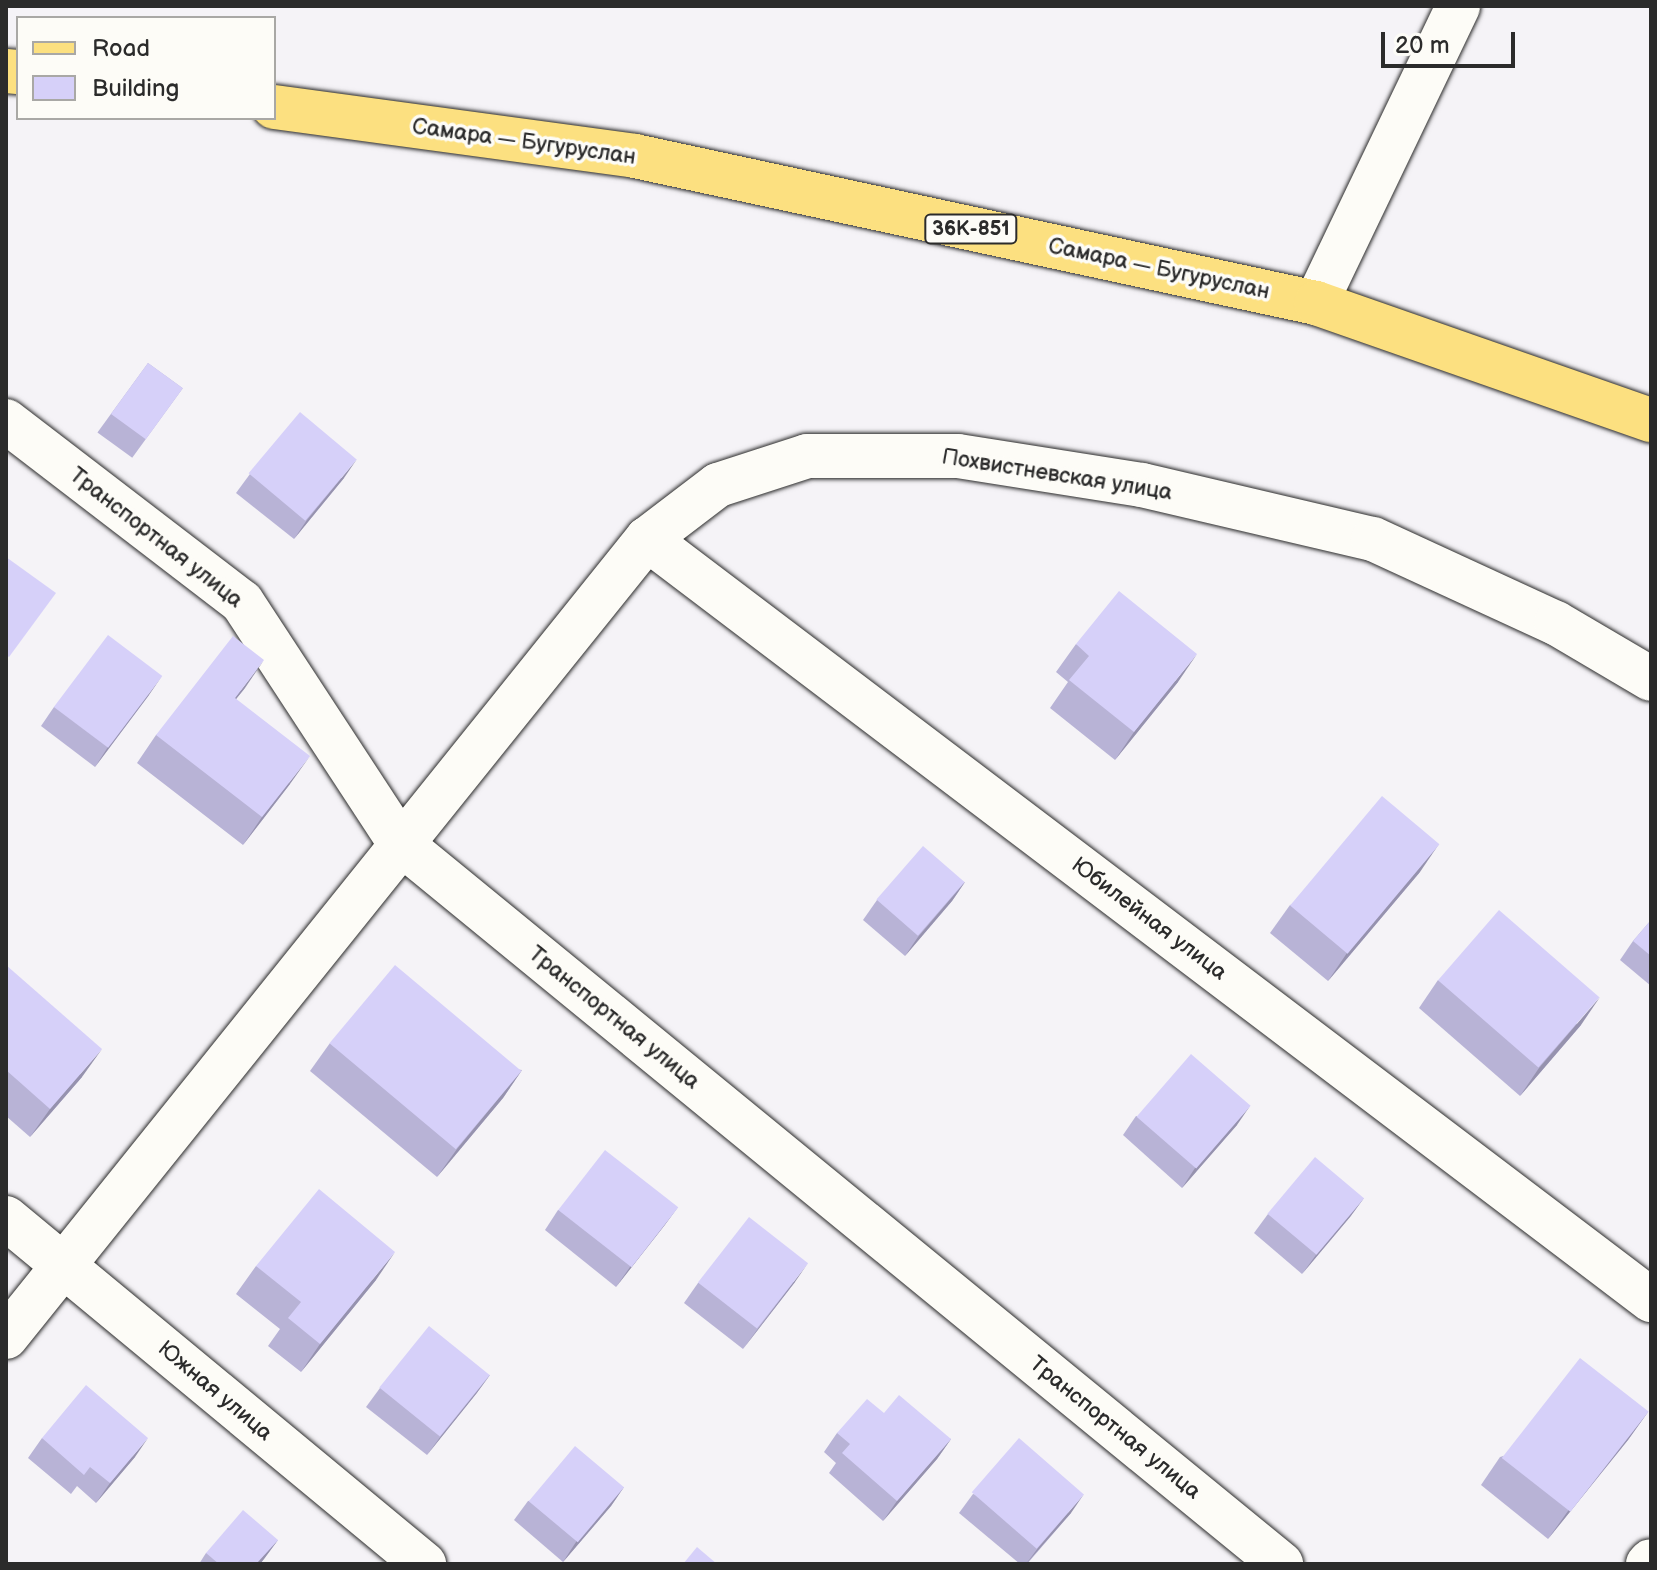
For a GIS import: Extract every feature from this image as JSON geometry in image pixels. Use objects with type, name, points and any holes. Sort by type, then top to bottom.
[{"type":"main road","name":"Самара — Бугуруслан","points":[[276,107],[635,156],[1316,303],[1651,420]]},
{"type":"street","points":[[1316,303],[1458,6]]},
{"type":"street","name":"Транспортная улица","points":[[6,421],[242,602],[399,842],[1281,1564]]},
{"type":"street","name":"Похвистневская улица","points":[[6,1337],[61,1263],[399,842],[647,539],[718,485],[807,456],[958,456],[1142,485],[1373,539],[1556,623],[1651,679]]},
{"type":"street","name":"Юбилейная улица","points":[[647,539],[1651,1300]]},
{"type":"street","name":"Южная улица","points":[[6,1218],[424,1564]]},
{"type":"building","points":[[148,363],[183,388],[146,439],[111,414]]},
{"type":"building","points":[[300,412],[357,460],[305,521],[249,473]]},
{"type":"building","points":[[6,557],[56,593],[9,657],[6,655]]},
{"type":"building","points":[[1119,591],[1197,654],[1134,732],[1069,680],[1089,656],[1076,644]]},
{"type":"building","points":[[108,635],[162,676],[108,748],[54,707]]},
{"type":"building","points":[[233,636],[264,660],[235,698],[310,756],[262,817],[156,735]]},
{"type":"building","points":[[1382,796],[1439,844],[1348,954],[1290,906]]},
{"type":"building","points":[[923,846],[965,882],[918,936],[876,900]]},
{"type":"building","points":[[1499,910],[1599,997],[1538,1067],[1438,980]]},
{"type":"building","points":[[1651,920],[1651,956],[1633,941]]},
{"type":"building","points":[[6,965],[102,1049],[50,1109],[6,1070]]},
{"type":"building","points":[[395,965],[521,1071],[456,1149],[329,1043]]},
{"type":"building","points":[[1191,1054],[1251,1106],[1196,1168],[1137,1117]]},
{"type":"building","points":[[605,1150],[678,1207],[631,1267],[558,1210]]},
{"type":"building","points":[[1315,1157],[1364,1198],[1316,1255],[1267,1214]]},
{"type":"building","points":[[319,1189],[395,1252],[320,1344],[288,1318],[301,1302],[256,1266]]},
{"type":"building","points":[[749,1217],[808,1263],[757,1329],[698,1282]]},
{"type":"building","points":[[429,1326],[490,1375],[440,1436],[379,1387]]},
{"type":"building","points":[[1580,1358],[1649,1412],[1570,1512],[1502,1458]]},
{"type":"building","points":[[86,1385],[148,1438],[110,1483],[90,1467],[84,1475],[42,1438]]},
{"type":"building","points":[[899,1395],[951,1439],[897,1501],[842,1453],[850,1444],[837,1433],[867,1399],[884,1413]]},
{"type":"building","points":[[1019,1438],[1084,1494],[1037,1549],[972,1492]]},
{"type":"building","points":[[575,1446],[624,1487],[578,1542],[529,1501]]},
{"type":"building","points":[[243,1510],[278,1540],[256,1564],[219,1564],[206,1553]]},
{"type":"building","points":[[697,1547],[717,1564],[683,1564]]}]
